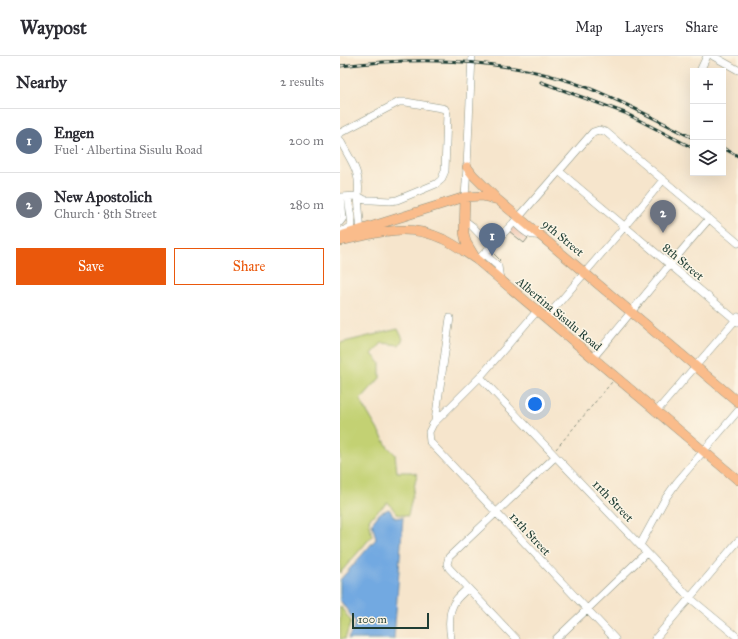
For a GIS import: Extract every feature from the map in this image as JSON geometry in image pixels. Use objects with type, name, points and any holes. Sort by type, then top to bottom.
[{"type":"main road","points":[[467,167],[498,200]]},
{"type":"main road","name":"9th Street","points":[[340,236],[361,233],[465,197],[486,196],[498,200],[517,219],[540,235],[585,272],[738,402]]},
{"type":"main road","points":[[465,197],[464,220],[466,242],[477,261]]},
{"type":"main road","name":"Albertina Sisulu Road","points":[[340,241],[361,233],[405,229],[419,231],[443,239],[477,261],[738,480]]},
{"type":"street","points":[[465,197],[472,56]]},
{"type":"street","points":[[701,68],[707,56]]},
{"type":"street","points":[[713,56],[738,70]]},
{"type":"street","points":[[340,133],[399,102],[441,108],[447,112],[445,171],[440,182],[393,200],[366,200],[358,196],[343,197]]},
{"type":"street","points":[[477,261],[560,172],[595,130],[602,130],[611,136],[738,243]]},
{"type":"street","points":[[340,140],[356,170],[359,180],[358,196],[361,233]]},
{"type":"street","name":"8th Street","points":[[560,172],[669,265],[737,320]]},
{"type":"street","points":[[546,318],[663,180]]},
{"type":"street","points":[[340,222],[343,218],[343,197]]},
{"type":"street","points":[[340,232],[352,225],[343,197]]},
{"type":"street","points":[[593,358],[669,265],[709,219]]},
{"type":"street","points":[[464,220],[472,226],[491,246]]},
{"type":"street","points":[[484,254],[498,266],[500,280]]},
{"type":"street","points":[[436,421],[480,376],[537,311]]},
{"type":"street","points":[[436,421],[450,318]]},
{"type":"street","points":[[656,412],[737,320]]},
{"type":"street","name":"11th Street","points":[[480,376],[690,598],[736,636]]},
{"type":"street","points":[[640,545],[672,488],[738,411]]},
{"type":"street","name":"12th Street","points":[[436,421],[429,432],[430,442],[615,639]]},
{"type":"street","points":[[516,639],[449,568],[447,564],[449,557],[496,514],[554,455]]},
{"type":"street","points":[[655,639],[738,541]]},
{"type":"street","points":[[556,639],[646,553]]},
{"type":"street","points":[[451,639],[450,630],[453,605],[457,598],[468,588]]},
{"type":"path","points":[[554,455],[616,377]]},
{"type":"green space","points":[[398,329],[403,339],[399,345],[382,343],[372,354],[380,363],[380,378],[360,400],[388,447],[395,454],[397,472],[411,472],[417,474],[408,516],[397,514],[388,502],[369,519],[372,536],[340,573],[340,343]]},
{"type":"green space","points":[[340,606],[351,621],[345,639],[340,639]]},
{"type":"water","points":[[389,509],[395,518],[403,517],[394,639],[348,639],[356,623],[340,600],[340,580],[376,539],[372,523],[380,513]]},
{"type":"building","points":[[513,226],[528,238],[524,243],[509,231]]},
{"type":"building","points":[[491,251],[500,260],[496,264],[487,256]]},
{"type":"railway","points":[[340,66],[404,61],[436,61],[499,65],[530,71],[561,79],[604,94],[690,136]]},
{"type":"railway","points":[[541,82],[625,113],[690,146]]},
{"type":"railway","points":[[726,150],[738,156]]},
{"type":"place","name":"New Apostolich","points":[[663,233]]},
{"type":"place","name":"Engen","points":[[492,256]]}]
